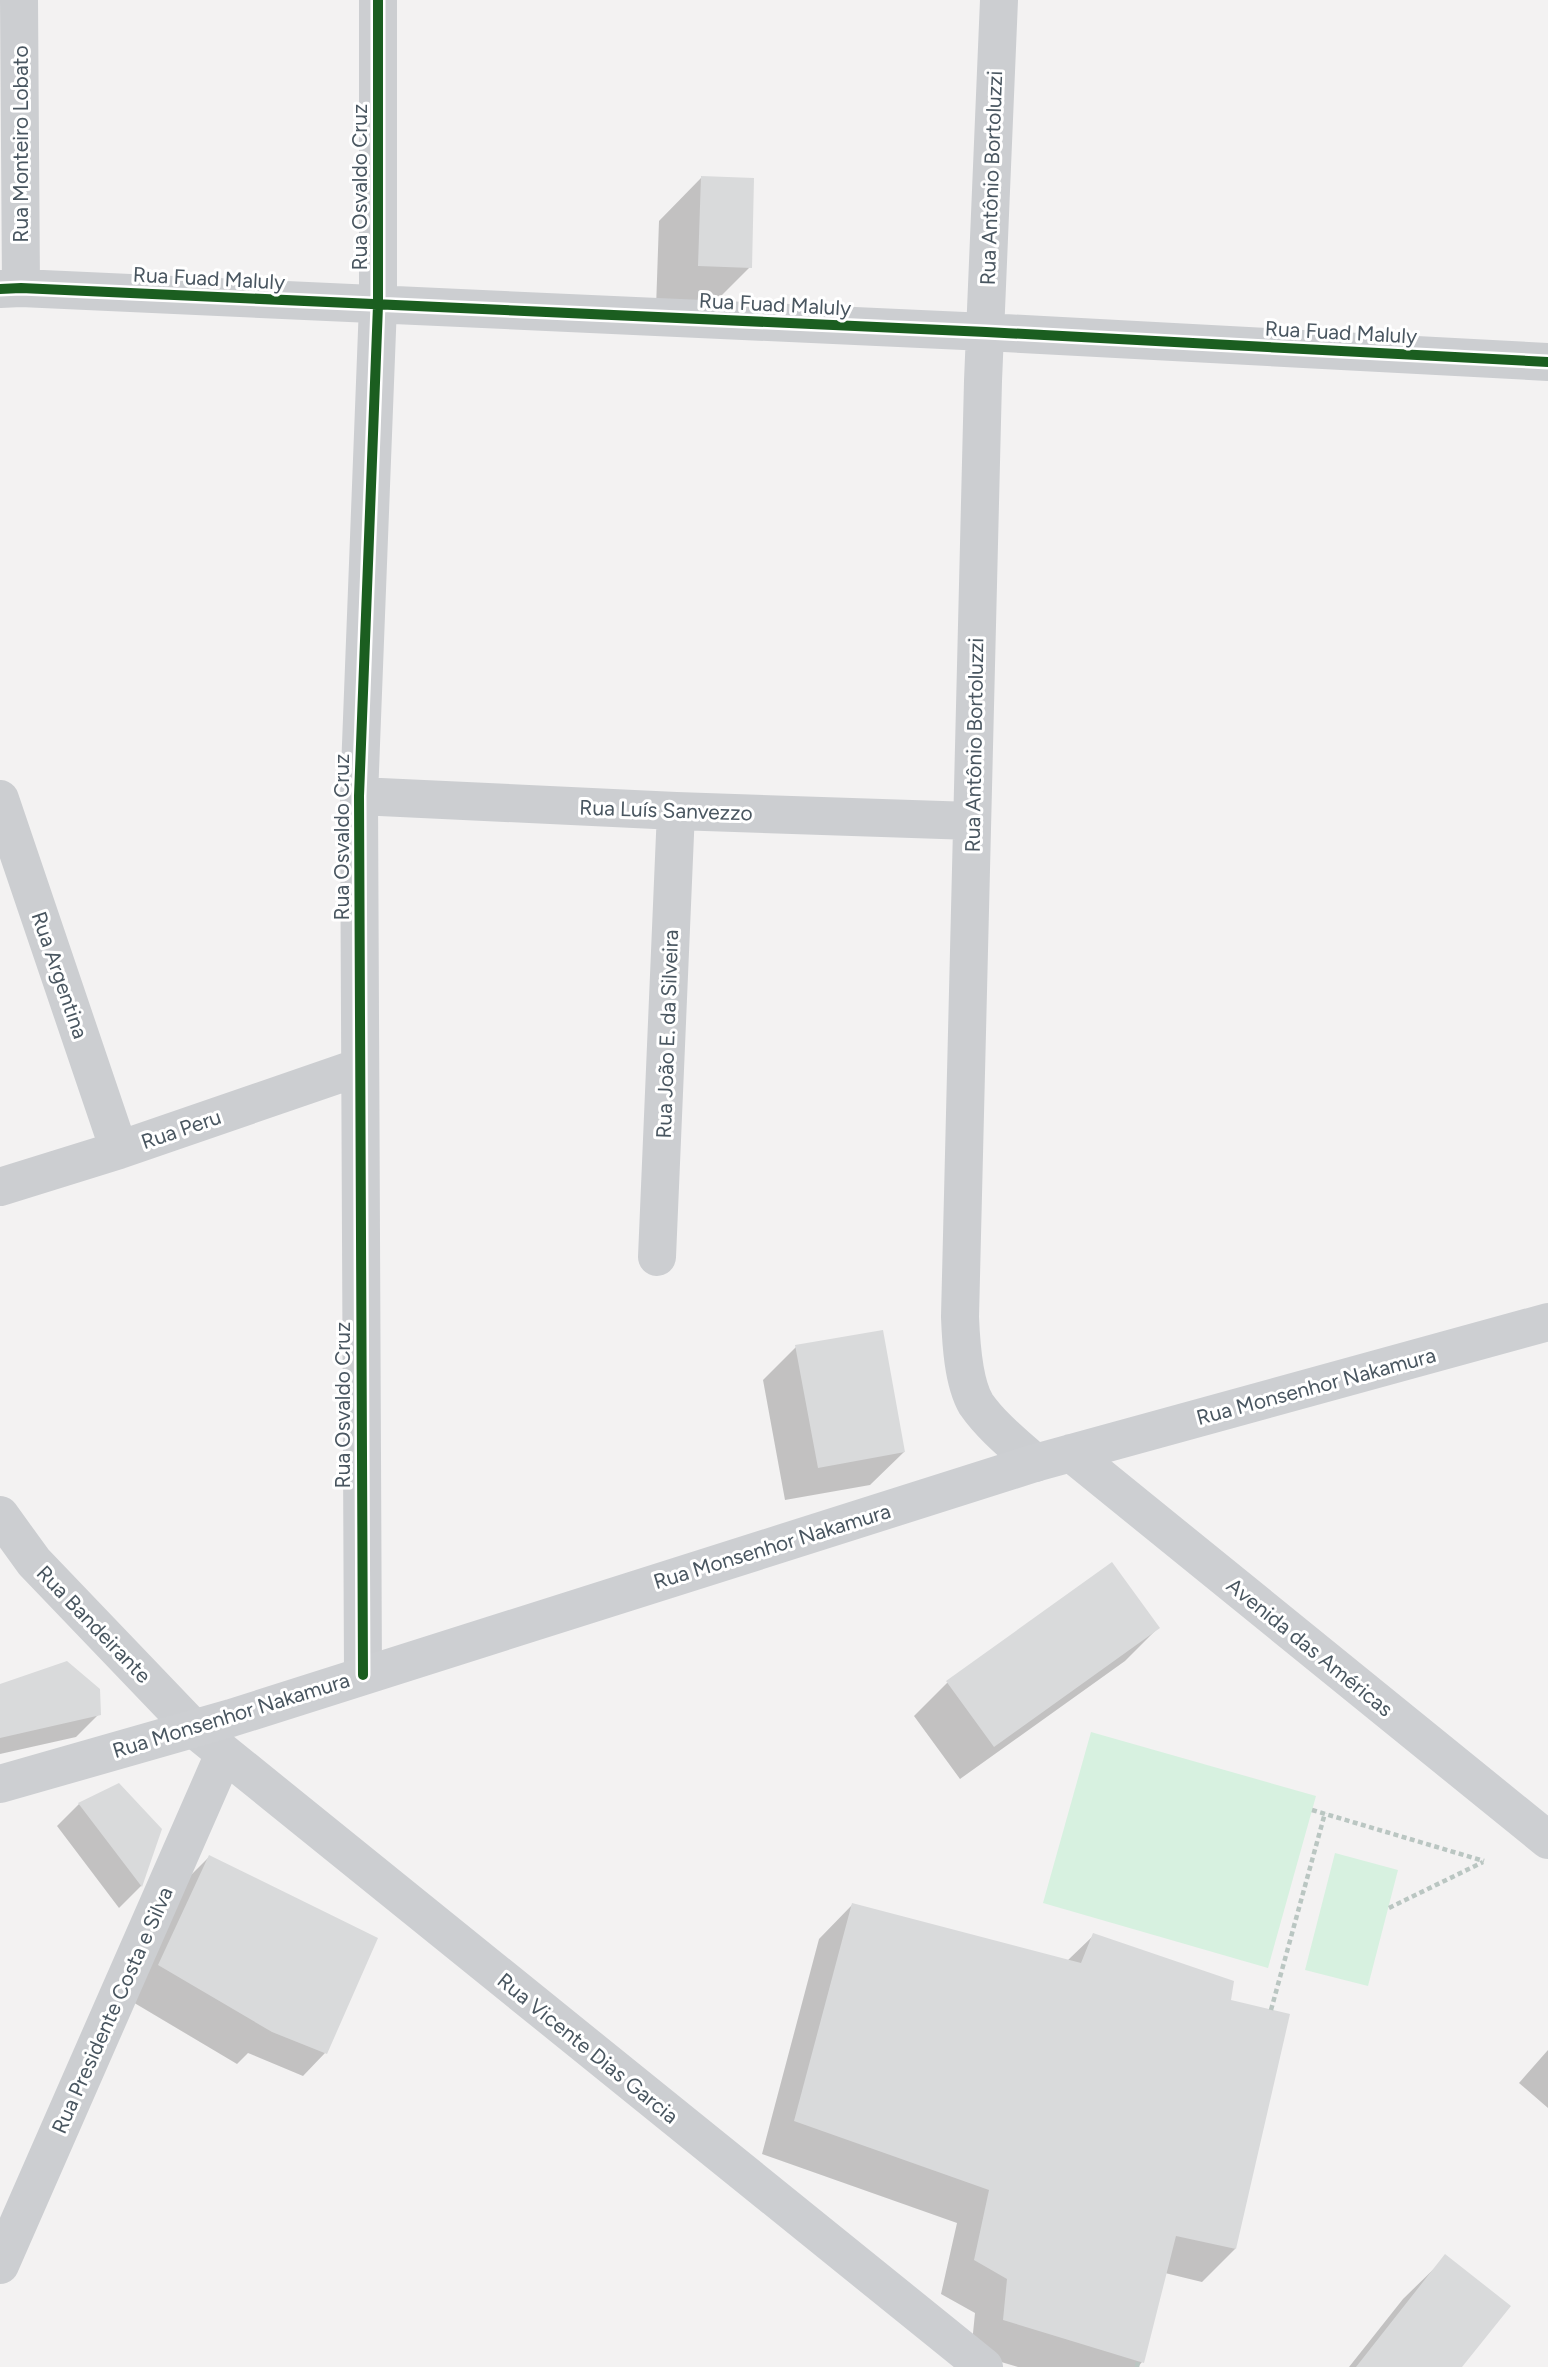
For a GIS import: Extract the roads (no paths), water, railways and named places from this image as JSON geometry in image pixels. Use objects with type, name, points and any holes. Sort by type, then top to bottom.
[{"type":"main road","name":"Rua Monsenhor Nakamura","points":[[0,1784],[193,1728],[1035,1463],[1548,1322]]},
{"type":"main road","name":"Avenida das Américas","points":[[1072,1453],[1548,1840]]},
{"type":"street","name":"Rua Monteiro Lobato","points":[[10,288],[19,0]]},
{"type":"street","name":"Rua Osvaldo Cruz","points":[[363,1675],[359,796],[378,305],[378,0]]},
{"type":"street","name":"Rua Antônio Bortoluzzi","points":[[999,0],[985,332],[960,1317],[962,1358],[975,1402],[997,1429],[1035,1463]]},
{"type":"street","name":"Rua Fuad Maluly","points":[[10,288],[985,332],[1548,362]]},
{"type":"street","name":"Rua Luís Sanvezzo","points":[[359,796],[972,821]]},
{"type":"street","name":"Rua Argentina","points":[[0,799],[119,1150]]},
{"type":"street","name":"Rua João E. da Silveira","points":[[657,1257],[676,811]]},
{"type":"street","name":"Rua Peru","points":[[0,1187],[119,1150],[360,1067]]},
{"type":"street","name":"Rua Bandeirante","points":[[0,1515],[34,1562],[193,1728]]},
{"type":"street","name":"Rua Vicente Dias Garcia","points":[[193,1728],[984,2367]]},
{"type":"street","name":"Rua Presidente Costa e Silva","points":[[0,2265],[224,1755]]}]
